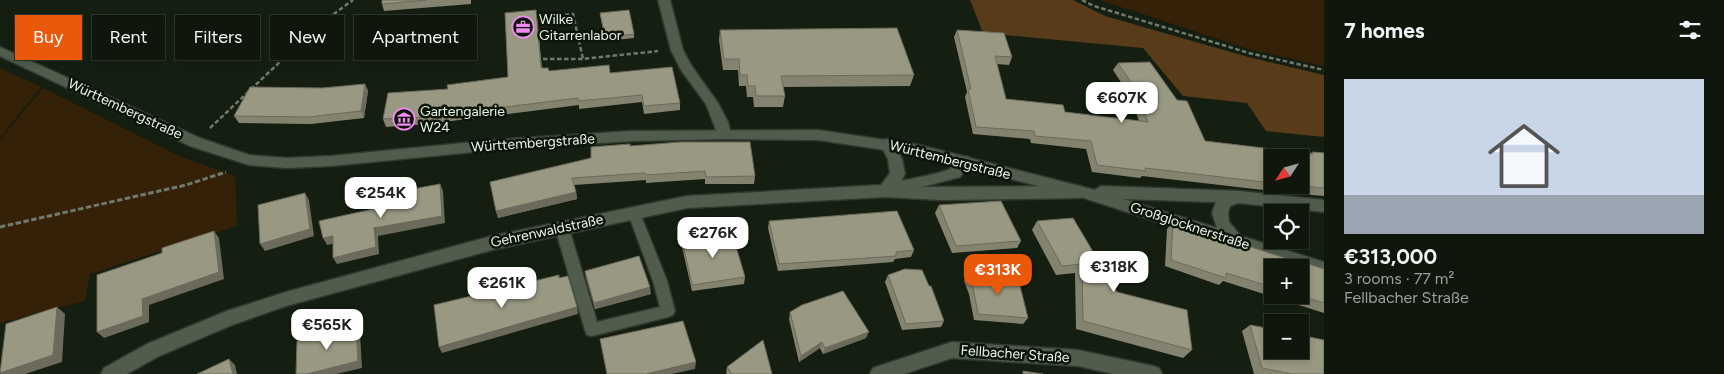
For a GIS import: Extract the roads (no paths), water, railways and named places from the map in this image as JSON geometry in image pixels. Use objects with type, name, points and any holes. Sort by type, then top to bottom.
[{"type":"street","points":[[664,0],[676,49],[721,118],[724,134]]},
{"type":"street","name":"Württembergstraße","points":[[0,51],[38,67],[195,142],[249,160],[286,163],[331,161],[494,145],[632,136],[724,134],[818,135],[886,144],[964,161],[1084,192]]},
{"type":"street","points":[[885,191],[898,174],[895,159],[886,144]]},
{"type":"street","name":"Gehrenwaldstraße","points":[[885,191],[955,172],[964,161]]},
{"type":"street","name":"Gehrenwaldstraße","points":[[110,374],[153,350],[226,319],[286,299],[492,243],[687,202],[885,191],[941,194],[1084,192]]},
{"type":"street","points":[[1084,192],[1239,197],[1324,206]]},
{"type":"street","name":"Großglocknerstraße","points":[[1084,192],[1324,269]]},
{"type":"street","points":[[1236,241],[1221,224],[1219,210],[1224,202],[1239,197]]},
{"type":"street","name":"Fellbacher Straße","points":[[879,374],[952,350],[1078,358],[1153,374]]},
{"type":"lane","points":[[562,228],[592,330],[668,311],[660,281],[634,213]]},
{"type":"place","name":"Wilke Gitarrenlabor","points":[[523,27]]},
{"type":"place","name":"Gartengalerie W24","points":[[404,119]]}]
